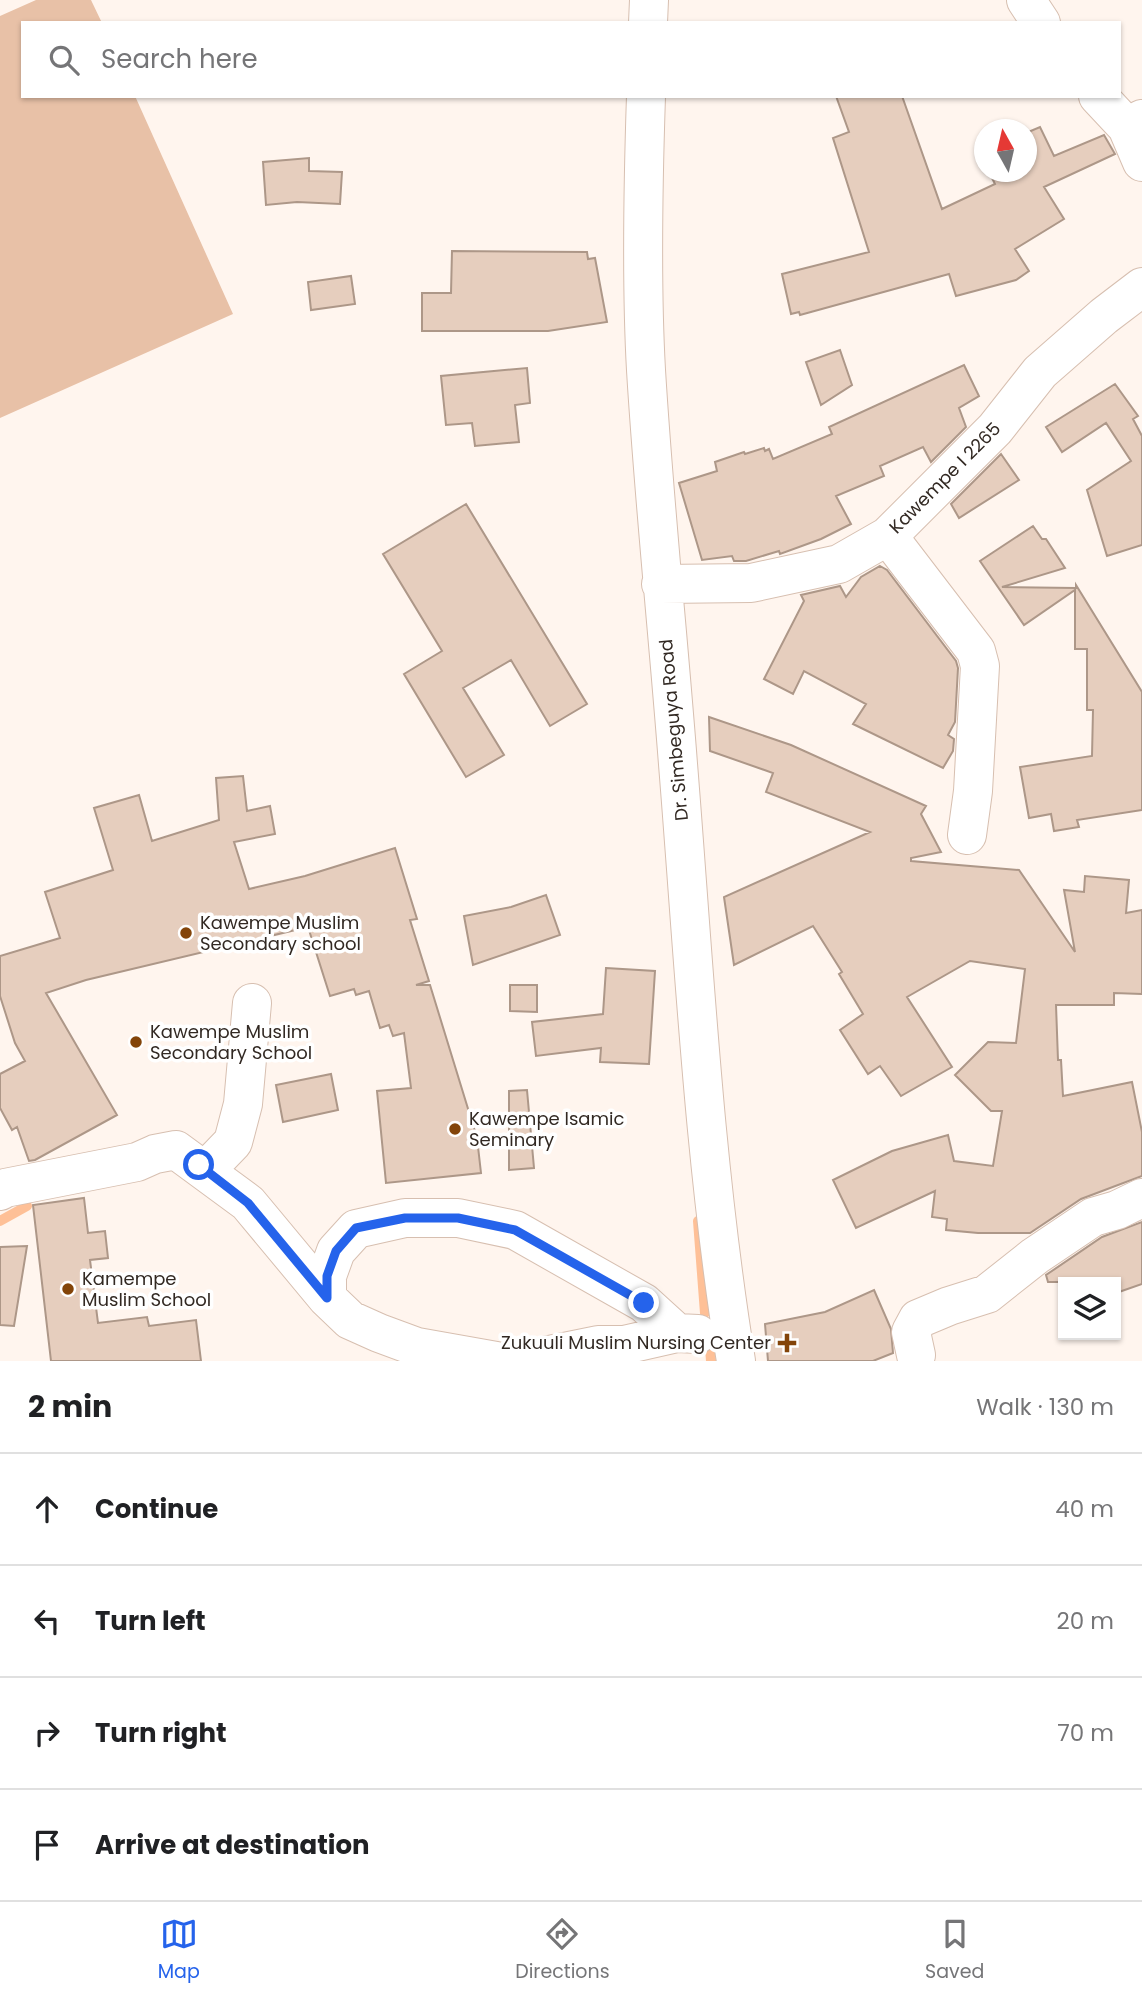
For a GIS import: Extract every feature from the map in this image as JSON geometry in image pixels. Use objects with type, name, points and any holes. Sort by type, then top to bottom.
[{"type":"street","points":[[649,0],[649,21]]},
{"type":"street","points":[[1026,0],[1040,21]]},
{"type":"street","name":"Dr. Simbeguya Road","points":[[646,98],[646,367],[661,584],[675,724],[709,1157],[734,1348]]},
{"type":"street","points":[[1101,98],[1134,123],[1142,162]]},
{"type":"street","name":"Kawempe I 2265","points":[[661,584],[751,583],[839,564],[888,536],[995,429],[1040,372],[1142,287]]},
{"type":"street","points":[[888,536],[976,651],[980,666],[973,791],[967,835]]},
{"type":"street","points":[[206,1170],[233,1142],[243,1104],[252,1003]]},
{"type":"street","points":[[2,1184],[137,1162],[155,1154],[176,1150],[248,1203],[327,1298],[351,1320],[379,1333],[445,1353],[496,1361]]},
{"type":"street","points":[[915,1359],[911,1332],[918,1319],[986,1294],[1035,1256],[1093,1217],[1117,1210],[1142,1198]]},
{"type":"street","points":[[327,1298],[327,1276],[336,1251],[356,1228],[405,1218],[458,1218],[515,1230],[644,1303],[677,1333]]},
{"type":"street","points":[[520,1361],[598,1345],[624,1345],[677,1333],[734,1348]]},
{"type":"shaded area","points":[[36,0],[91,0],[101,21],[21,21],[21,98],[136,98],[233,314],[0,418],[0,16]]},
{"type":"building","points":[[837,98],[903,98],[942,209],[995,184],[994,182],[1037,182],[1037,128],[1040,127],[1054,156],[1104,135],[1115,154],[1044,187],[1064,219],[1015,249],[1029,271],[1016,280],[956,296],[949,274],[800,315],[799,312],[791,314],[782,274],[869,252],[833,138],[849,132]]},
{"type":"building","points":[[309,158],[309,171],[342,172],[340,204],[297,202],[266,205],[263,162]]},
{"type":"building","points":[[452,251],[587,252],[588,259],[595,258],[607,322],[548,331],[422,331],[422,293],[451,293]]},
{"type":"building","points":[[351,276],[355,304],[311,310],[308,282]]},
{"type":"building","points":[[840,350],[852,385],[821,405],[806,362]]},
{"type":"building","points":[[964,365],[979,396],[959,408],[966,427],[931,462],[923,447],[880,466],[884,476],[836,496],[851,524],[821,539],[780,554],[779,551],[746,561],[734,561],[732,556],[702,560],[679,483],[717,471],[715,462],[744,452],[745,454],[769,449],[773,459],[832,434],[829,427]]},
{"type":"building","points":[[527,368],[530,403],[515,405],[519,442],[475,446],[472,423],[446,425],[441,376]]},
{"type":"building","points":[[1115,384],[1138,416],[1133,419],[1142,436],[1142,545],[1107,556],[1087,490],[1131,461],[1106,423],[1062,452],[1046,427]]},
{"type":"building","points":[[1001,454],[1019,480],[959,518],[951,504]]},
{"type":"building","points":[[466,504],[587,704],[550,726],[511,660],[463,688],[504,755],[466,777],[404,674],[442,651],[383,554]]},
{"type":"building","points":[[1033,526],[1042,539],[1046,539],[1065,568],[1002,587],[1076,588],[1076,585],[1142,692],[1142,810],[1077,820],[1079,827],[1054,831],[1051,814],[1029,818],[1020,767],[1092,756],[1093,710],[1087,710],[1087,649],[1075,649],[1075,590],[1024,625],[980,561]]},
{"type":"building","points":[[880,566],[887,570],[956,661],[958,668],[955,722],[948,735],[954,739],[953,751],[943,768],[853,724],[866,704],[804,671],[793,694],[764,679],[804,601],[801,595],[840,586],[846,597],[861,577]]},
{"type":"building","points":[[709,717],[791,745],[926,806],[921,814],[941,852],[911,858],[911,861],[1019,870],[1075,952],[1064,890],[1084,892],[1085,876],[1129,880],[1126,913],[1142,910],[1142,994],[1114,993],[1114,1005],[1056,1005],[1058,1060],[1061,1060],[1063,1096],[1132,1082],[1142,1132],[1142,1176],[1081,1199],[1030,1233],[946,1230],[947,1219],[932,1217],[935,1191],[856,1228],[833,1180],[892,1151],[948,1135],[954,1161],[993,1166],[1002,1111],[991,1111],[955,1075],[988,1042],[1016,1043],[1025,969],[970,961],[907,997],[952,1067],[901,1096],[880,1066],[868,1074],[840,1030],[863,1014],[839,974],[842,972],[813,926],[734,965],[724,897],[870,832],[766,792],[773,773],[710,751]]},
{"type":"building","points":[[243,776],[247,811],[270,806],[275,834],[234,842],[249,889],[305,876],[395,848],[417,919],[410,920],[429,981],[416,985],[430,985],[477,1138],[481,1173],[386,1183],[377,1091],[411,1088],[404,1033],[393,1036],[389,1025],[380,1028],[369,991],[356,995],[354,989],[330,996],[308,927],[86,980],[46,993],[117,1115],[29,1161],[17,1127],[12,1130],[0,1108],[0,1074],[25,1061],[15,1043],[0,996],[0,956],[60,938],[45,892],[113,870],[94,808],[139,795],[152,841],[219,820],[216,778]]},
{"type":"building","points":[[546,895],[560,935],[473,965],[464,916],[511,907]]},
{"type":"building","points":[[606,968],[655,971],[649,1064],[600,1062],[601,1048],[536,1056],[532,1022],[603,1014]]},
{"type":"building","points":[[510,985],[537,985],[537,1012],[510,1011]]},
{"type":"building","name":"Kawempe Muslim Secondary school","points":[[331,1074],[338,1110],[283,1122],[276,1085]]},
{"type":"building","points":[[527,1090],[534,1168],[509,1170],[509,1091]]},
{"type":"building","name":"Kamempe Muslim School","points":[[84,1198],[88,1233],[105,1231],[108,1258],[90,1260],[98,1323],[147,1317],[149,1326],[196,1320],[201,1361],[51,1361],[33,1205]]},
{"type":"building","points":[[1142,1222],[1142,1284],[1121,1291],[1121,1277],[1058,1277],[1058,1282],[1048,1282],[1046,1275],[1102,1237]]},
{"type":"building","points":[[27,1246],[14,1326],[0,1325],[0,1247]]},
{"type":"building","points":[[874,1290],[891,1329],[893,1353],[873,1361],[768,1361],[765,1324],[825,1312]]},
{"type":"waterway","points":[[0,1221],[27,1206]]},
{"type":"waterway","points":[[698,1221],[705,1313]]},
{"type":"waterway","points":[[710,1348],[711,1361]]},
{"type":"place","name":"Kawempe Muslim Secondary school","points":[[186,933]]},
{"type":"place","name":"Kawempe Muslim Secondary School","points":[[136,1042]]},
{"type":"place","name":"Kawempe Isamic Seminary","points":[[455,1129]]},
{"type":"place","name":"Kamempe Muslim School","points":[[68,1289]]},
{"type":"place","name":"Zukuuli Muslim Nursing Center","points":[[787,1343]]},
{"type":"route","points":[[199,1165],[248,1203],[327,1298],[327,1276],[336,1251],[356,1228],[405,1218],[458,1218],[515,1230],[644,1303]]}]
